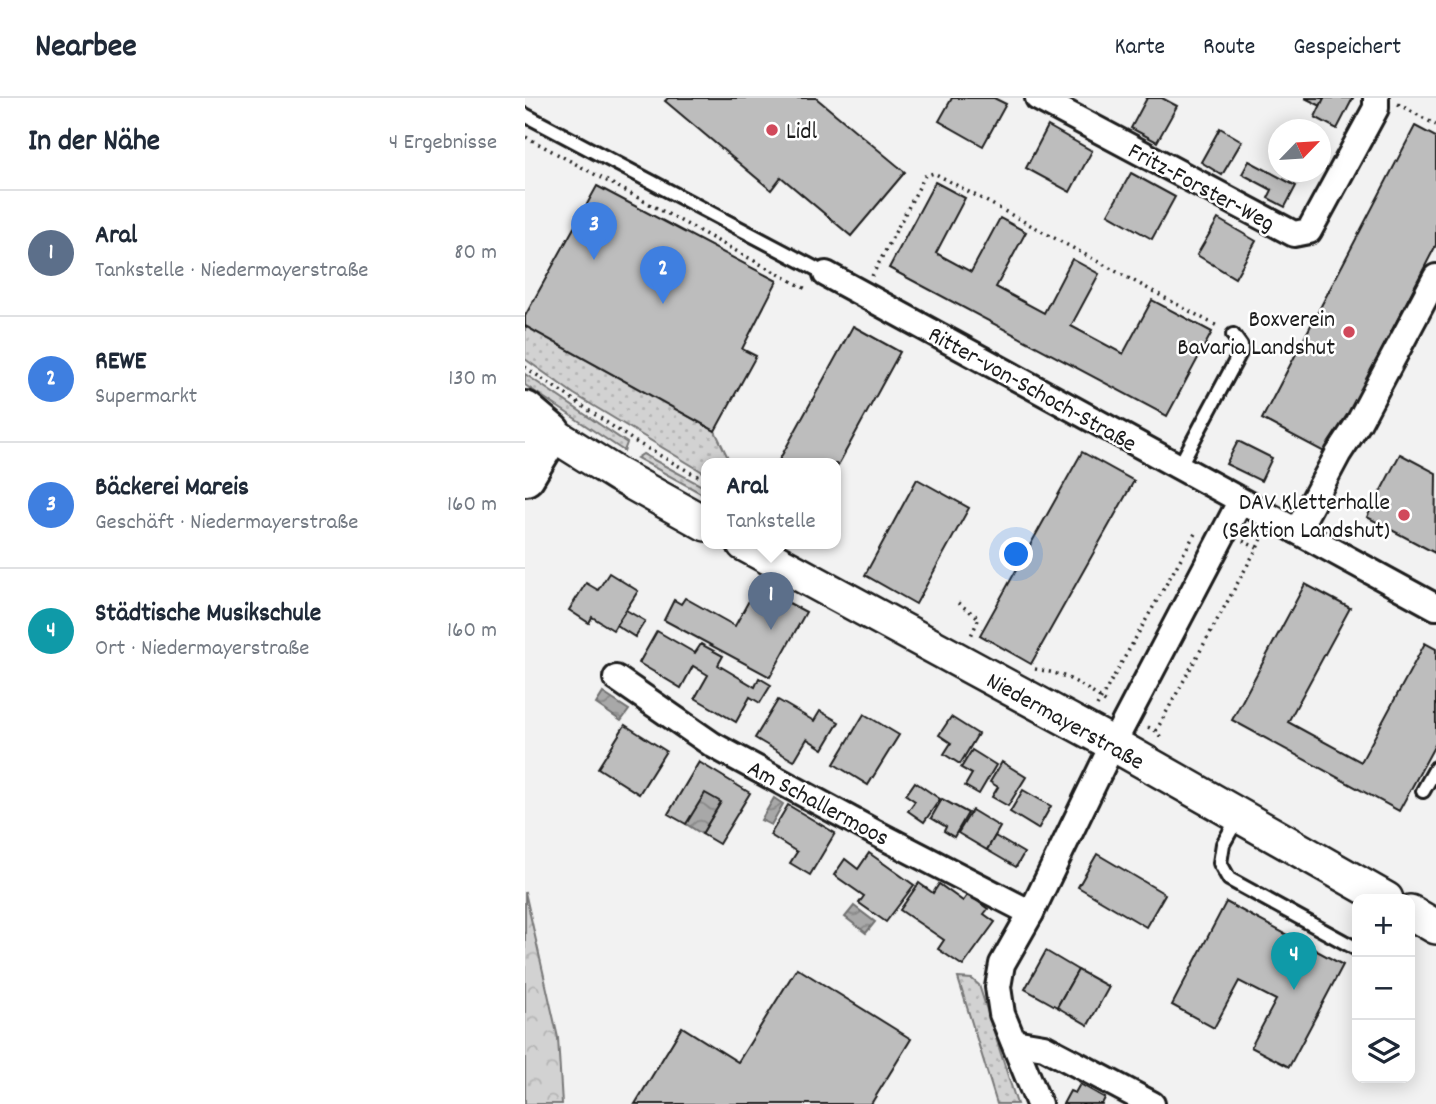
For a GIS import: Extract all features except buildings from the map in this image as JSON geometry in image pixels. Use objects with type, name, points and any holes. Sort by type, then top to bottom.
[{"type":"main road","points":[[525,476],[531,426],[701,521]]},
{"type":"main road","name":"Niedermayerstraße","points":[[753,549],[1007,687],[1120,731],[1239,816],[1377,894]]},
{"type":"main road","points":[[1415,915],[1436,927]]},
{"type":"street","name":"Fritz-Forster-Weg","points":[[1038,98],[1300,235],[1309,231],[1376,108],[1376,98]]},
{"type":"street","name":"Ritter-von-Schoch-Straße","points":[[825,274],[1436,607]]},
{"type":"street","points":[[1297,531],[1436,277]]},
{"type":"street","points":[[1038,1104],[1002,1014],[998,987],[1002,964],[1031,913],[1120,731],[1240,502]]},
{"type":"street","name":"Am Schallermoos","points":[[616,678],[713,745],[873,832],[1031,913]]},
{"type":"street","points":[[1014,1042],[1044,1048],[1151,1104]]},
{"type":"lane","points":[[525,116],[825,274]]},
{"type":"lane","points":[[1179,467],[1241,352],[1241,346],[1233,335]]},
{"type":"lane","points":[[1423,791],[1436,768]]},
{"type":"lane","points":[[1239,816],[1223,844],[1221,854],[1220,863],[1229,879],[1352,946]]},
{"type":"path","points":[[1389,99],[1436,125]]},
{"type":"path","points":[[862,294],[925,176],[934,173],[1233,335]]},
{"type":"path","points":[[525,367],[634,441],[701,478]]},
{"type":"path","points":[[1007,687],[1033,668],[1058,673],[1085,685],[1120,731],[1156,731],[1274,519]]},
{"type":"path","points":[[958,603],[979,618],[958,661]]},
{"type":"green space","points":[[525,326],[715,431],[728,458],[701,458],[701,471],[574,394],[525,359]]},
{"type":"green space","points":[[525,374],[627,443],[624,451],[525,385]]},
{"type":"green space","points":[[643,454],[701,485],[701,493],[637,458]]},
{"type":"green space","points":[[525,892],[558,1038],[562,1104],[525,1104]]},
{"type":"green space","points":[[958,978],[972,979],[979,985],[1017,1104],[997,1104]]},
{"type":"water","points":[[603,693],[629,710],[621,721],[596,704]]},
{"type":"water","points":[[705,793],[721,802],[702,834],[686,824]]},
{"type":"water","points":[[774,798],[783,804],[771,825],[761,820]]},
{"type":"water","points":[[854,906],[875,922],[866,933],[845,917]]},
{"type":"place","name":"Lidl","points":[[772,130]]},
{"type":"place","name":"Bäckerei Mareis","points":[[594,260]]},
{"type":"place","name":"REWE","points":[[663,304]]},
{"type":"place","name":"Boxverein Bavaria Landshut","points":[[1349,332]]},
{"type":"place","name":"DAV Kletterhalle (Sektion Landshut)","points":[[1404,515]]},
{"type":"place","name":"Aral","points":[[771,630]]},
{"type":"place","name":"Städtische Musikschule","points":[[1294,990]]}]
